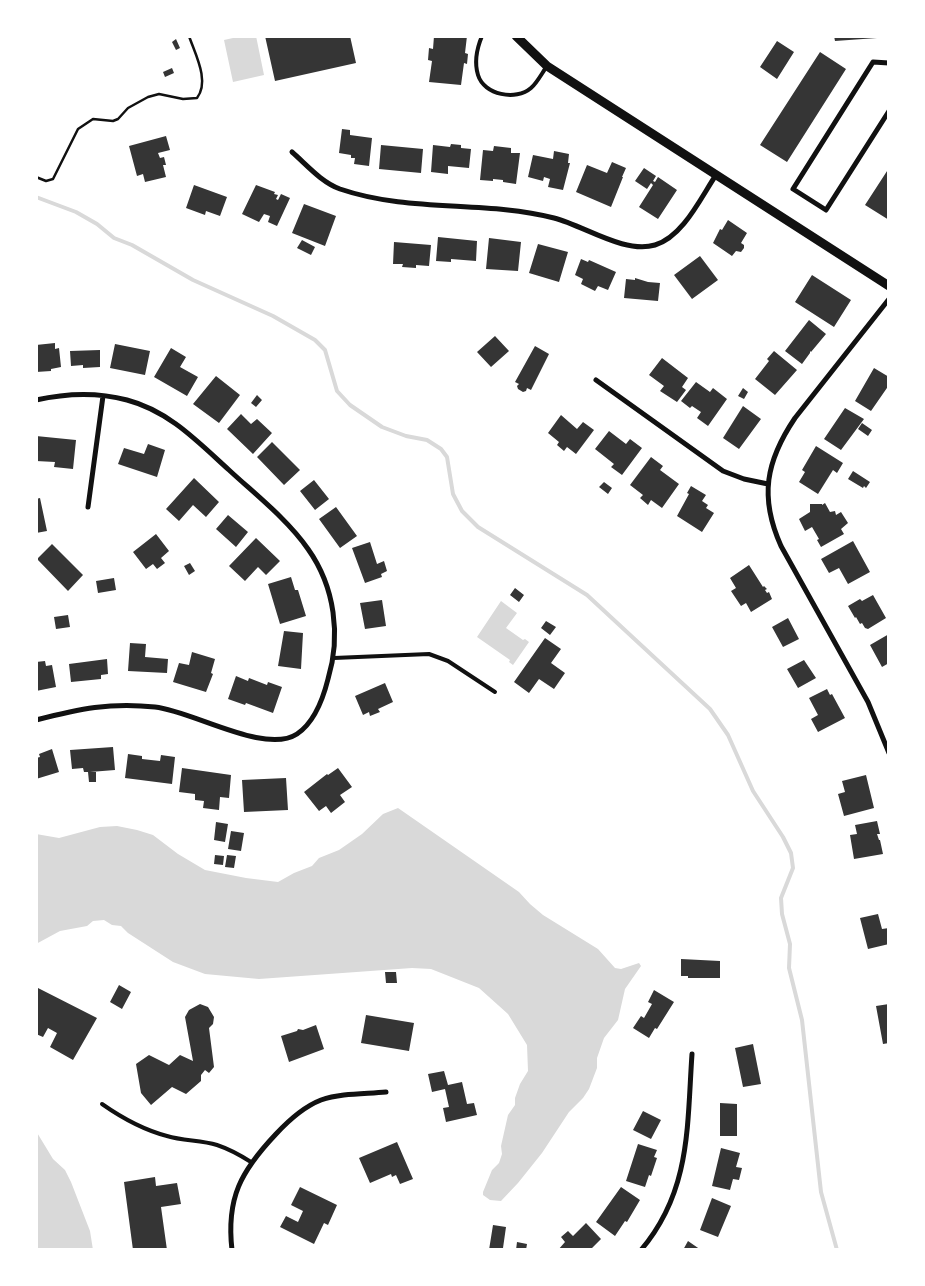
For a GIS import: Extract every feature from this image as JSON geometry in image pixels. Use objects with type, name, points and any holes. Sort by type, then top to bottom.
[{"type":"street","points":[[516,36],[547,66],[889,286]]},
{"type":"street","points":[[889,63],[873,62],[793,189],[826,210],[889,111]]},
{"type":"street","points":[[292,152],[318,176],[338,188],[405,203],[532,214],[556,218],[631,247],[653,246],[662,243],[672,236],[681,228],[716,175]]},
{"type":"street","points":[[889,299],[783,435],[773,459],[768,484],[770,519],[777,539],[868,702],[889,753]]},
{"type":"street","points":[[596,380],[724,470],[744,479],[768,484]]},
{"type":"street","points":[[36,400],[74,394],[128,400],[154,410],[184,428],[298,536],[308,549],[326,582],[335,619],[334,658],[326,686],[314,715],[304,728],[289,738],[279,740],[255,738],[157,707],[93,706],[36,720]]},
{"type":"street","points":[[88,507],[103,396]]},
{"type":"street","points":[[641,1250],[650,1239],[670,1202],[683,1161],[688,1125],[692,1054]]},
{"type":"street","points":[[232,1250],[230,1222],[240,1182],[251,1162],[288,1121],[304,1109],[322,1100],[339,1096],[386,1092]]},
{"type":"lane","points":[[482,36],[478,46],[476,63],[478,76],[487,87],[497,92],[509,96],[522,94],[532,88],[547,66]]},
{"type":"lane","points":[[334,658],[429,654],[448,661],[495,692]]},
{"type":"lane","points":[[102,1104],[129,1121],[148,1130],[167,1136],[217,1145],[251,1162]]},
{"type":"path","points":[[36,178],[46,181],[53,179],[78,129],[93,119],[113,121],[118,119],[128,108],[148,97],[159,94],[183,99],[193,100],[197,98],[202,89],[200,64],[189,36]]},
{"type":"shaded area","points":[[242,36],[256,36],[264,75],[233,82],[224,40]]},
{"type":"shaded area","points":[[501,601],[517,613],[506,628],[529,642],[513,665],[509,662],[510,660],[477,637]]},
{"type":"shaded area","points":[[398,808],[519,892],[543,915],[598,949],[615,968],[621,969],[639,963],[641,966],[625,989],[618,1020],[604,1038],[597,1058],[597,1068],[589,1089],[569,1112],[542,1153],[501,1201],[490,1200],[483,1195],[483,1192],[492,1170],[499,1163],[508,1115],[515,1105],[515,1098],[520,1084],[528,1071],[527,1045],[508,1014],[479,988],[431,969],[412,968],[259,979],[205,974],[173,962],[128,933],[121,926],[112,925],[104,920],[93,921],[87,926],[60,931],[36,944],[36,834],[59,838],[100,827],[117,826],[153,835],[178,854],[205,870],[278,882],[312,866],[319,858],[339,850],[362,834],[383,814]]},
{"type":"shaded area","points":[[36,1131],[53,1159],[65,1170],[71,1182],[90,1231],[93,1250],[36,1250]]},
{"type":"building","points":[[265,36],[350,36],[356,63],[275,81]]},
{"type":"building","points":[[434,36],[467,36],[465,53],[468,54],[467,64],[464,63],[461,85],[429,82],[432,61],[428,60],[429,48],[433,49]]},
{"type":"building","points":[[834,36],[877,36],[877,38],[835,41]]},
{"type":"building","points":[[176,39],[180,48],[176,50],[172,42]]},
{"type":"building","points":[[777,41],[794,52],[777,79],[760,67]]},
{"type":"building","points":[[820,52],[846,69],[787,162],[760,145]]},
{"type":"building","points":[[172,68],[174,73],[165,77],[163,72]]},
{"type":"building","points":[[342,129],[350,130],[350,135],[372,138],[369,166],[354,164],[355,158],[351,158],[351,155],[339,153]]},
{"type":"building","points":[[166,136],[170,150],[158,153],[160,158],[164,157],[166,165],[163,165],[166,177],[145,182],[143,174],[137,176],[129,146]]},
{"type":"building","points":[[451,144],[471,149],[469,168],[448,166],[448,174],[431,172],[433,145],[450,147]]},
{"type":"building","points":[[381,145],[423,149],[421,173],[379,169]]},
{"type":"building","points":[[494,146],[511,148],[511,153],[520,153],[516,184],[503,182],[503,180],[480,180],[483,150],[493,151]]},
{"type":"building","points":[[554,151],[569,154],[568,163],[570,163],[563,190],[548,187],[550,179],[544,177],[543,181],[528,177],[533,155],[553,159]]},
{"type":"building","points":[[612,162],[626,168],[611,207],[576,192],[587,165],[607,173]]},
{"type":"building","points":[[644,168],[656,176],[653,181],[655,182],[658,177],[677,190],[658,219],[639,207],[653,185],[651,183],[647,189],[635,181]]},
{"type":"building","points":[[889,168],[889,220],[865,205]]},
{"type":"building","points":[[194,185],[227,197],[220,216],[206,211],[205,215],[186,208]]},
{"type":"building","points":[[256,185],[275,192],[274,194],[278,195],[276,199],[278,200],[281,194],[290,198],[277,226],[268,222],[270,216],[264,214],[259,222],[242,214]]},
{"type":"building","points":[[304,204],[336,216],[325,246],[292,233]]},
{"type":"building","points":[[728,220],[747,233],[741,243],[744,245],[744,248],[741,252],[736,251],[732,256],[713,243],[720,229],[722,230]]},
{"type":"building","points":[[438,237],[477,241],[476,261],[451,259],[451,262],[436,261]]},
{"type":"building","points":[[489,238],[521,242],[518,271],[486,269]]},
{"type":"building","points":[[302,240],[315,247],[311,255],[297,248]]},
{"type":"building","points":[[394,242],[431,245],[429,266],[416,265],[416,268],[402,267],[403,264],[393,264]]},
{"type":"building","points":[[538,244],[568,252],[559,282],[529,273]]},
{"type":"building","points":[[700,256],[718,280],[692,299],[674,275]]},
{"type":"building","points":[[581,259],[588,262],[589,260],[616,272],[608,290],[598,286],[595,291],[581,284],[583,279],[575,275]]},
{"type":"building","points":[[812,275],[851,300],[834,327],[795,302]]},
{"type":"building","points":[[635,278],[660,283],[658,301],[624,298],[626,279],[635,280]]},
{"type":"building","points":[[809,320],[826,334],[810,351],[802,364],[785,351]]},
{"type":"building","points":[[495,336],[509,351],[491,367],[477,352]]},
{"type":"building","points":[[55,343],[55,349],[59,348],[61,367],[51,369],[51,371],[36,372],[36,345]]},
{"type":"building","points":[[115,344],[150,351],[145,375],[110,368]]},
{"type":"building","points":[[535,346],[549,354],[531,390],[527,388],[523,392],[518,389],[517,386],[519,384],[515,382]]},
{"type":"building","points":[[171,348],[186,357],[180,367],[198,377],[187,396],[154,377]]},
{"type":"building","points":[[100,350],[100,367],[83,368],[83,365],[71,366],[70,351]]},
{"type":"building","points":[[774,351],[797,370],[775,395],[755,379]]},
{"type":"building","points":[[662,358],[688,378],[682,387],[686,390],[677,402],[660,391],[664,386],[649,375]]},
{"type":"building","points":[[874,368],[889,377],[889,385],[871,411],[855,401]]},
{"type":"building","points":[[216,376],[240,395],[219,423],[193,404]]},
{"type":"building","points":[[696,382],[710,392],[713,388],[727,399],[708,426],[697,418],[701,412],[692,406],[690,408],[681,401]]},
{"type":"building","points":[[743,388],[748,392],[744,399],[738,396]]},
{"type":"building","points":[[257,395],[262,400],[256,407],[251,403]]},
{"type":"building","points":[[743,406],[761,419],[739,449],[723,438]]},
{"type":"building","points":[[845,408],[864,419],[841,450],[824,439]]},
{"type":"building","points":[[241,414],[251,424],[257,419],[272,433],[253,454],[227,429]]},
{"type":"building","points":[[561,415],[577,429],[583,422],[594,430],[576,454],[567,447],[564,451],[557,445],[559,442],[548,433]]},
{"type":"building","points":[[862,423],[872,430],[868,436],[858,429]]},
{"type":"building","points":[[609,431],[626,444],[630,439],[642,448],[622,475],[611,467],[614,464],[595,449]]},
{"type":"building","points":[[36,436],[76,440],[73,469],[54,467],[55,462],[36,461]]},
{"type":"building","points":[[272,442],[300,470],[284,485],[257,457]]},
{"type":"building","points":[[148,444],[165,450],[157,477],[118,464],[124,448],[144,454]]},
{"type":"building","points":[[816,446],[843,463],[837,473],[833,470],[818,494],[799,482],[805,472],[802,470]]},
{"type":"building","points":[[651,457],[663,466],[660,470],[679,484],[662,508],[651,500],[648,505],[640,498],[643,495],[630,485]]},
{"type":"building","points":[[853,471],[870,482],[866,488],[848,479]]},
{"type":"building","points":[[194,478],[219,502],[206,517],[193,505],[179,521],[166,509]]},
{"type":"building","points":[[314,480],[329,499],[315,510],[300,491]]},
{"type":"building","points":[[604,482],[612,488],[608,494],[599,487]]},
{"type":"building","points":[[691,486],[706,495],[702,501],[708,505],[706,508],[714,513],[702,532],[677,516],[689,494],[687,493]]},
{"type":"building","points":[[40,498],[47,531],[36,533],[36,499]]},
{"type":"building","points":[[825,503],[830,512],[835,511],[836,515],[841,512],[848,523],[841,529],[844,534],[821,547],[812,527],[805,531],[799,519],[810,512],[810,504],[822,505]]},
{"type":"building","points":[[336,507],[357,536],[340,548],[319,519]]},
{"type":"building","points":[[228,515],[248,532],[236,547],[216,529]]},
{"type":"building","points":[[156,534],[169,551],[161,558],[165,563],[157,569],[153,564],[146,569],[133,552]]},
{"type":"building","points":[[256,538],[280,561],[266,575],[258,567],[245,581],[229,566]]},
{"type":"building","points":[[853,541],[870,572],[848,584],[839,568],[829,573],[821,559]]},
{"type":"building","points":[[370,542],[377,564],[384,561],[387,571],[381,574],[382,577],[365,583],[352,548]]},
{"type":"building","points":[[52,544],[83,575],[68,591],[37,559]]},
{"type":"building","points":[[190,563],[195,571],[189,575],[184,566]]},
{"type":"building","points":[[749,565],[772,599],[751,612],[746,603],[741,606],[731,591],[736,588],[730,578]]},
{"type":"building","points":[[291,577],[295,590],[298,590],[306,616],[280,624],[268,584]]},
{"type":"building","points":[[114,578],[116,590],[98,593],[96,581]]},
{"type":"building","points":[[515,588],[524,595],[519,602],[510,595]]},
{"type":"building","points":[[873,595],[886,618],[868,629],[862,623],[860,624],[848,606],[860,599],[862,601]]},
{"type":"building","points":[[382,600],[386,626],[365,629],[360,603]]},
{"type":"building","points":[[68,615],[70,627],[56,629],[54,617]]},
{"type":"building","points":[[788,618],[799,639],[783,647],[772,627]]},
{"type":"building","points":[[546,621],[556,627],[550,635],[541,628]]},
{"type":"building","points":[[284,631],[303,633],[301,669],[278,666]]},
{"type":"building","points":[[889,634],[889,663],[882,667],[870,645]]},
{"type":"building","points":[[545,638],[561,649],[551,663],[565,673],[554,689],[539,679],[529,693],[514,682]]},
{"type":"building","points":[[130,643],[146,644],[145,657],[168,659],[167,673],[128,671]]},
{"type":"building","points":[[192,652],[215,659],[211,673],[213,674],[206,692],[173,682],[179,663],[189,665]]},
{"type":"building","points":[[107,659],[108,674],[101,675],[101,679],[71,682],[69,664]]},
{"type":"building","points":[[804,660],[816,678],[798,688],[787,669]]},
{"type":"building","points":[[45,661],[46,666],[52,665],[56,687],[36,691],[36,662]]},
{"type":"building","points":[[236,676],[248,681],[249,678],[267,685],[268,682],[282,687],[273,713],[246,703],[245,705],[228,699]]},
{"type":"building","points":[[385,683],[393,702],[378,709],[380,712],[370,716],[369,712],[363,715],[355,696]]},
{"type":"building","points":[[827,689],[830,695],[832,694],[845,718],[818,732],[811,719],[818,715],[809,698]]},
{"type":"building","points":[[113,747],[115,770],[90,772],[96,772],[96,782],[89,782],[88,772],[84,772],[83,768],[72,769],[70,750]]},
{"type":"building","points":[[52,749],[59,772],[36,779],[36,758],[40,757],[39,754]]},
{"type":"building","points":[[128,754],[142,756],[142,759],[160,761],[161,755],[175,757],[172,784],[125,778]]},
{"type":"building","points":[[182,768],[231,775],[229,798],[220,797],[219,810],[203,808],[204,801],[195,800],[195,794],[179,792]]},
{"type":"building","points":[[338,768],[352,787],[340,795],[345,802],[331,813],[326,806],[319,811],[304,792]]},
{"type":"building","points":[[866,775],[874,808],[844,816],[838,794],[845,792],[842,781]]},
{"type":"building","points":[[286,778],[288,810],[244,812],[242,780]]},
{"type":"building","points":[[877,821],[880,834],[877,834],[883,854],[854,859],[850,835],[857,834],[855,825]]},
{"type":"building","points":[[216,822],[228,824],[225,842],[214,840]]},
{"type":"building","points":[[231,831],[244,833],[241,851],[228,849]]},
{"type":"building","points":[[215,855],[224,856],[223,865],[214,864]]},
{"type":"building","points":[[227,855],[236,856],[234,868],[225,867]]},
{"type":"building","points":[[878,914],[882,929],[889,928],[889,944],[868,949],[860,918]]},
{"type":"building","points":[[681,959],[720,961],[720,978],[688,978],[688,976],[681,976]]},
{"type":"building","points":[[385,972],[396,972],[397,983],[386,983]]},
{"type":"building","points":[[119,985],[131,992],[122,1009],[110,1002]]},
{"type":"building","points":[[38,988],[97,1018],[73,1060],[50,1047],[57,1033],[48,1028],[43,1037],[36,1034],[36,992]]},
{"type":"building","points":[[654,990],[674,1002],[649,1038],[633,1028],[641,1016],[644,1018],[652,1004],[648,1002]]},
{"type":"building","points":[[200,1004],[208,1007],[214,1017],[213,1024],[209,1028],[214,1067],[209,1073],[205,1070],[201,1075],[201,1081],[186,1094],[172,1087],[151,1105],[141,1093],[136,1064],[149,1055],[169,1065],[180,1055],[193,1061],[185,1017],[189,1010]]},
{"type":"building","points":[[889,1004],[889,1043],[883,1044],[876,1006]]},
{"type":"building","points":[[366,1015],[414,1023],[409,1051],[361,1043]]},
{"type":"building","points":[[316,1025],[324,1049],[289,1062],[281,1036],[298,1029],[303,1030]]},
{"type":"building","points":[[753,1044],[761,1084],[743,1087],[735,1048]]},
{"type":"building","points":[[444,1071],[448,1085],[462,1082],[467,1104],[474,1103],[477,1115],[446,1122],[443,1108],[449,1107],[445,1089],[432,1092],[428,1074]]},
{"type":"building","points":[[720,1103],[737,1104],[737,1136],[720,1136]]},
{"type":"building","points":[[643,1111],[661,1120],[651,1139],[633,1130]]},
{"type":"building","points":[[397,1142],[413,1179],[400,1184],[396,1175],[392,1177],[391,1174],[370,1183],[359,1158]]},
{"type":"building","points":[[638,1144],[657,1150],[654,1157],[657,1158],[645,1187],[626,1181]]},
{"type":"building","points":[[721,1148],[740,1153],[736,1167],[742,1168],[739,1180],[733,1179],[730,1190],[712,1186]]},
{"type":"building","points":[[155,1177],[156,1186],[177,1183],[181,1204],[161,1207],[167,1250],[133,1250],[124,1182]]},
{"type":"building","points":[[300,1187],[337,1205],[328,1225],[324,1223],[314,1244],[280,1227],[286,1216],[298,1222],[303,1211],[291,1205]]},
{"type":"building","points":[[621,1187],[640,1200],[627,1222],[625,1221],[615,1236],[596,1222]]},
{"type":"building","points":[[712,1198],[731,1206],[718,1237],[700,1230]]},
{"type":"building","points":[[586,1223],[601,1239],[590,1250],[558,1250],[565,1242],[561,1237],[568,1231],[573,1236]]},
{"type":"building","points":[[493,1225],[506,1227],[503,1248],[508,1250],[489,1250]]},
{"type":"building","points":[[688,1241],[701,1250],[683,1250]]},
{"type":"building","points":[[517,1242],[527,1244],[526,1250],[516,1250]]},
{"type":"waterway","points":[[36,197],[76,212],[97,224],[114,238],[132,245],[193,280],[273,316],[315,340],[325,350],[337,391],[350,405],[382,427],[406,436],[427,440],[441,449],[447,457],[453,494],[462,511],[478,527],[587,595],[710,709],[728,735],[753,791],[783,837],[791,853],[793,868],[781,898],[782,914],[790,944],[789,968],[802,1020],[821,1192],[837,1250]]}]
